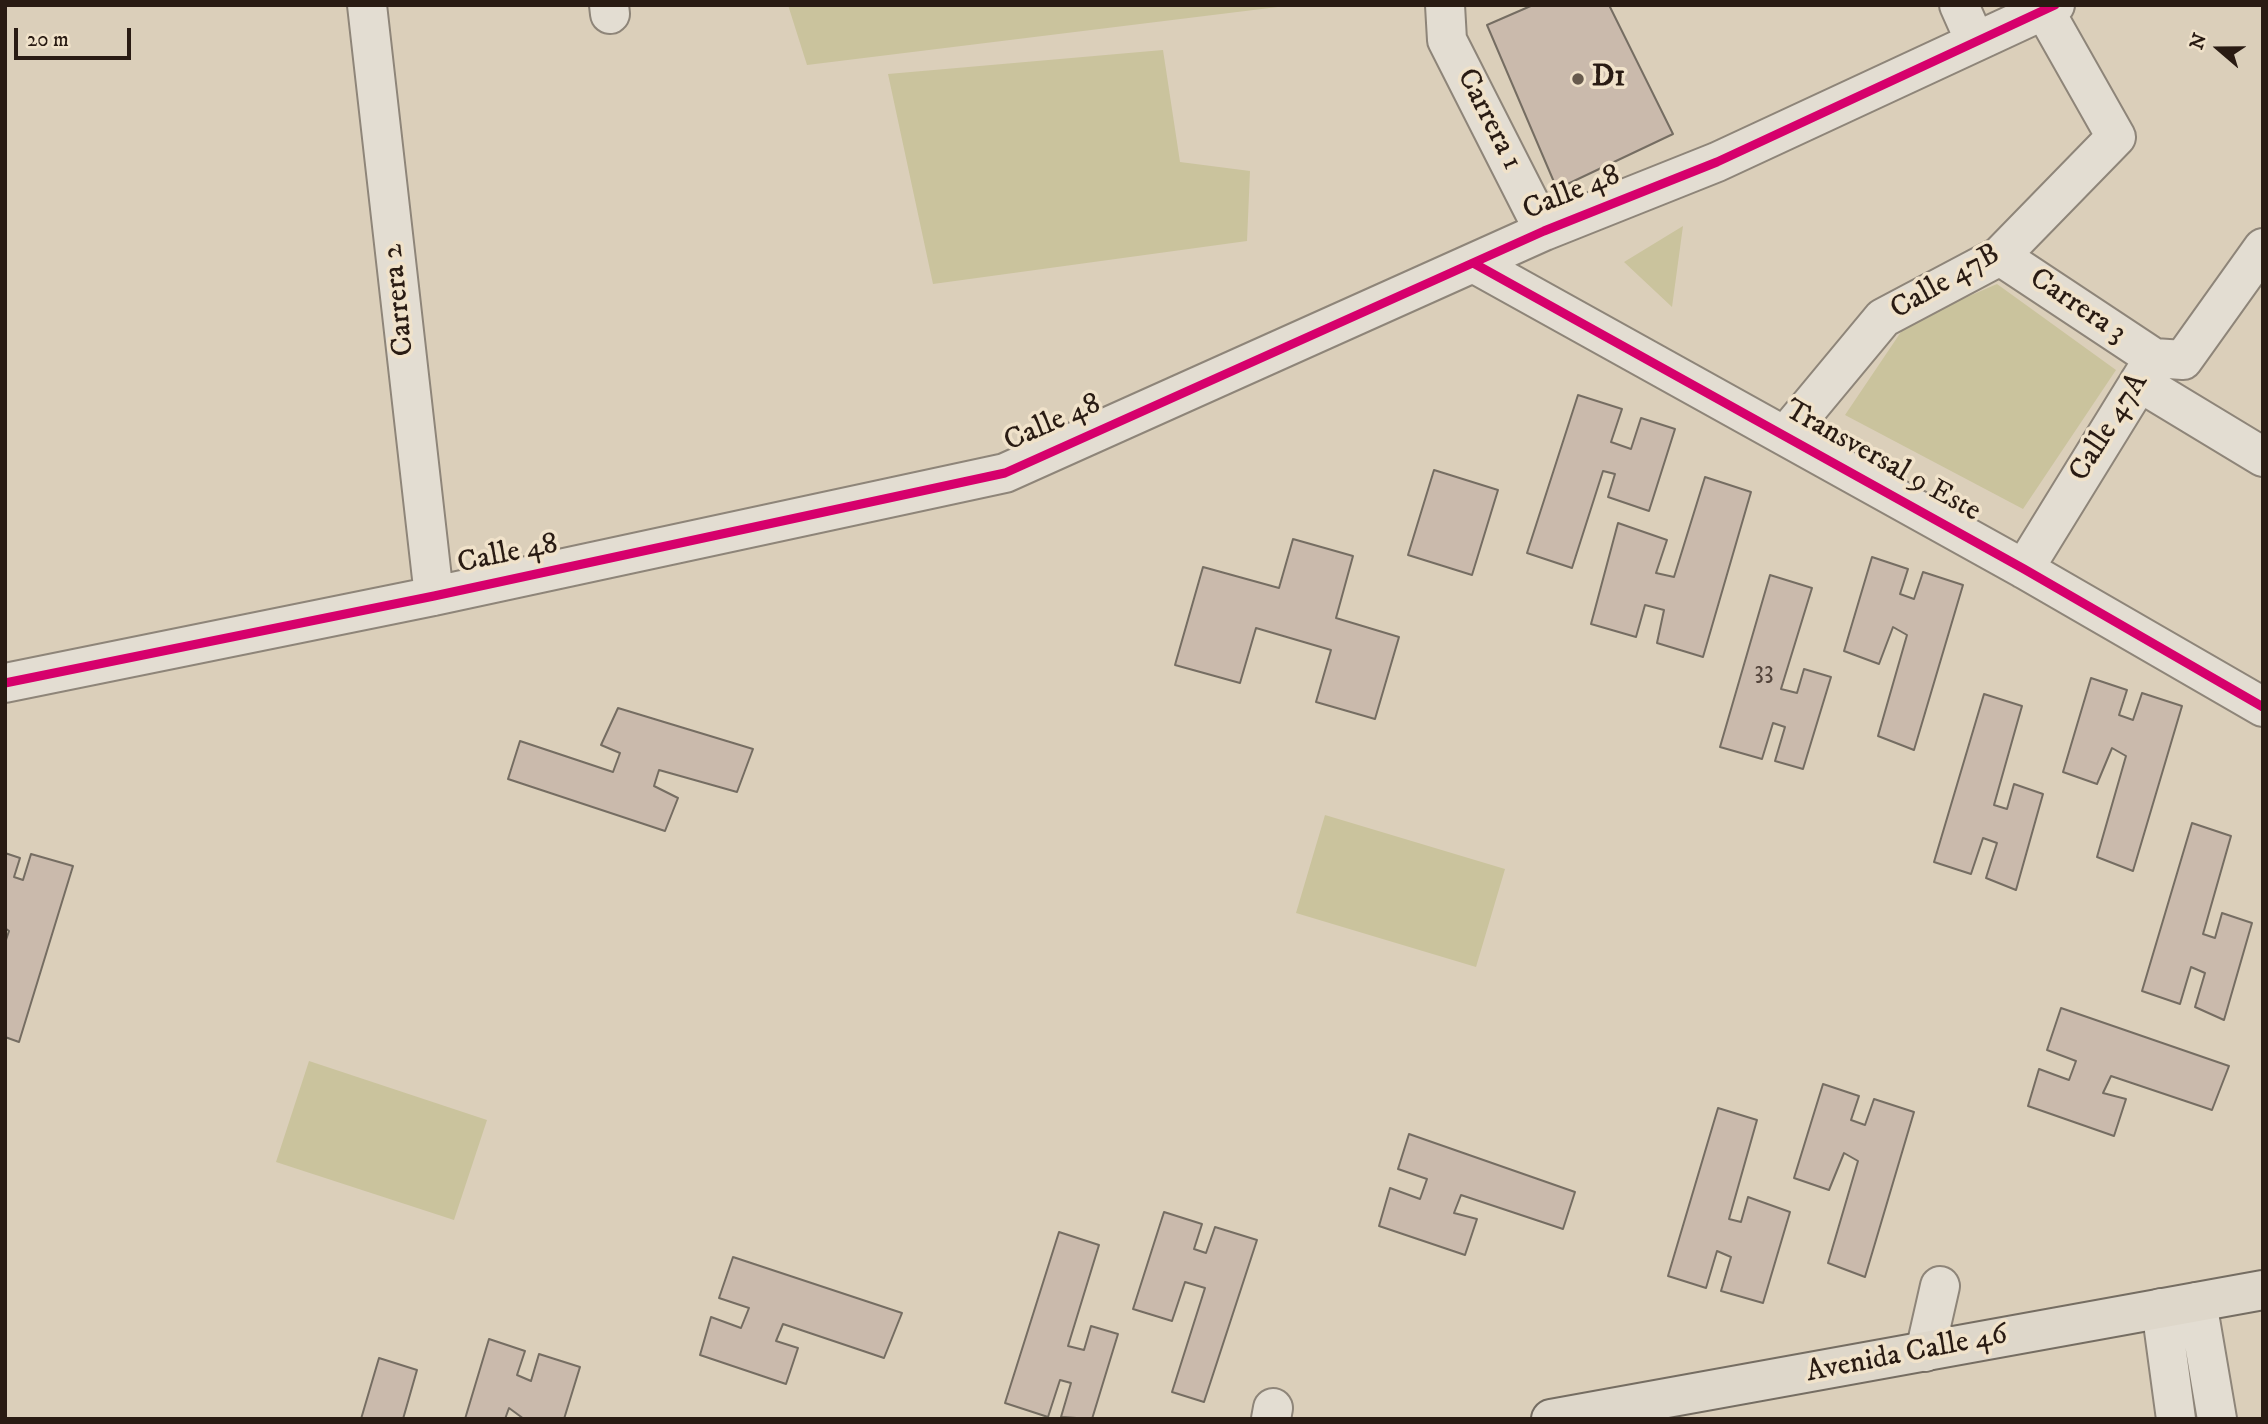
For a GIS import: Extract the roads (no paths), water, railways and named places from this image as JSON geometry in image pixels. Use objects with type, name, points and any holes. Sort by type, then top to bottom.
[{"type":"main road","name":"Avenida Calle 46","points":[[1550,1419],[1686,1408],[1925,1352],[2263,1290]]},
{"type":"street","name":"Carrera 2","points":[[367,5],[434,596]]},
{"type":"street","name":"Carrera 1","points":[[1445,5],[1447,40],[1544,230]]},
{"type":"street","points":[[1959,5],[1975,41]]},
{"type":"street","name":"Calle 48","points":[[5,683],[434,596],[1005,473],[1475,264],[1544,230],[1717,162],[2049,7]]},
{"type":"street","name":"Calle 47B","points":[[1785,436],[1883,318],[2000,256],[2116,138],[2049,7]]},
{"type":"street","name":"Calle 47A","points":[[2024,569],[2146,370],[2183,360],[2263,248]]},
{"type":"street","name":"Carrera 3","points":[[2000,256],[2263,457]]},
{"type":"street","name":"Transversal 9 Este","points":[[1475,264],[2024,569],[2263,707]]},
{"type":"street","points":[[1925,1352],[1940,1286]]},
{"type":"street","points":[[2176,1419],[2179,1305]]},
{"type":"street","points":[[2179,1305],[2217,1419]]},
{"type":"place","name":"D1","points":[[1578,79]]}]
